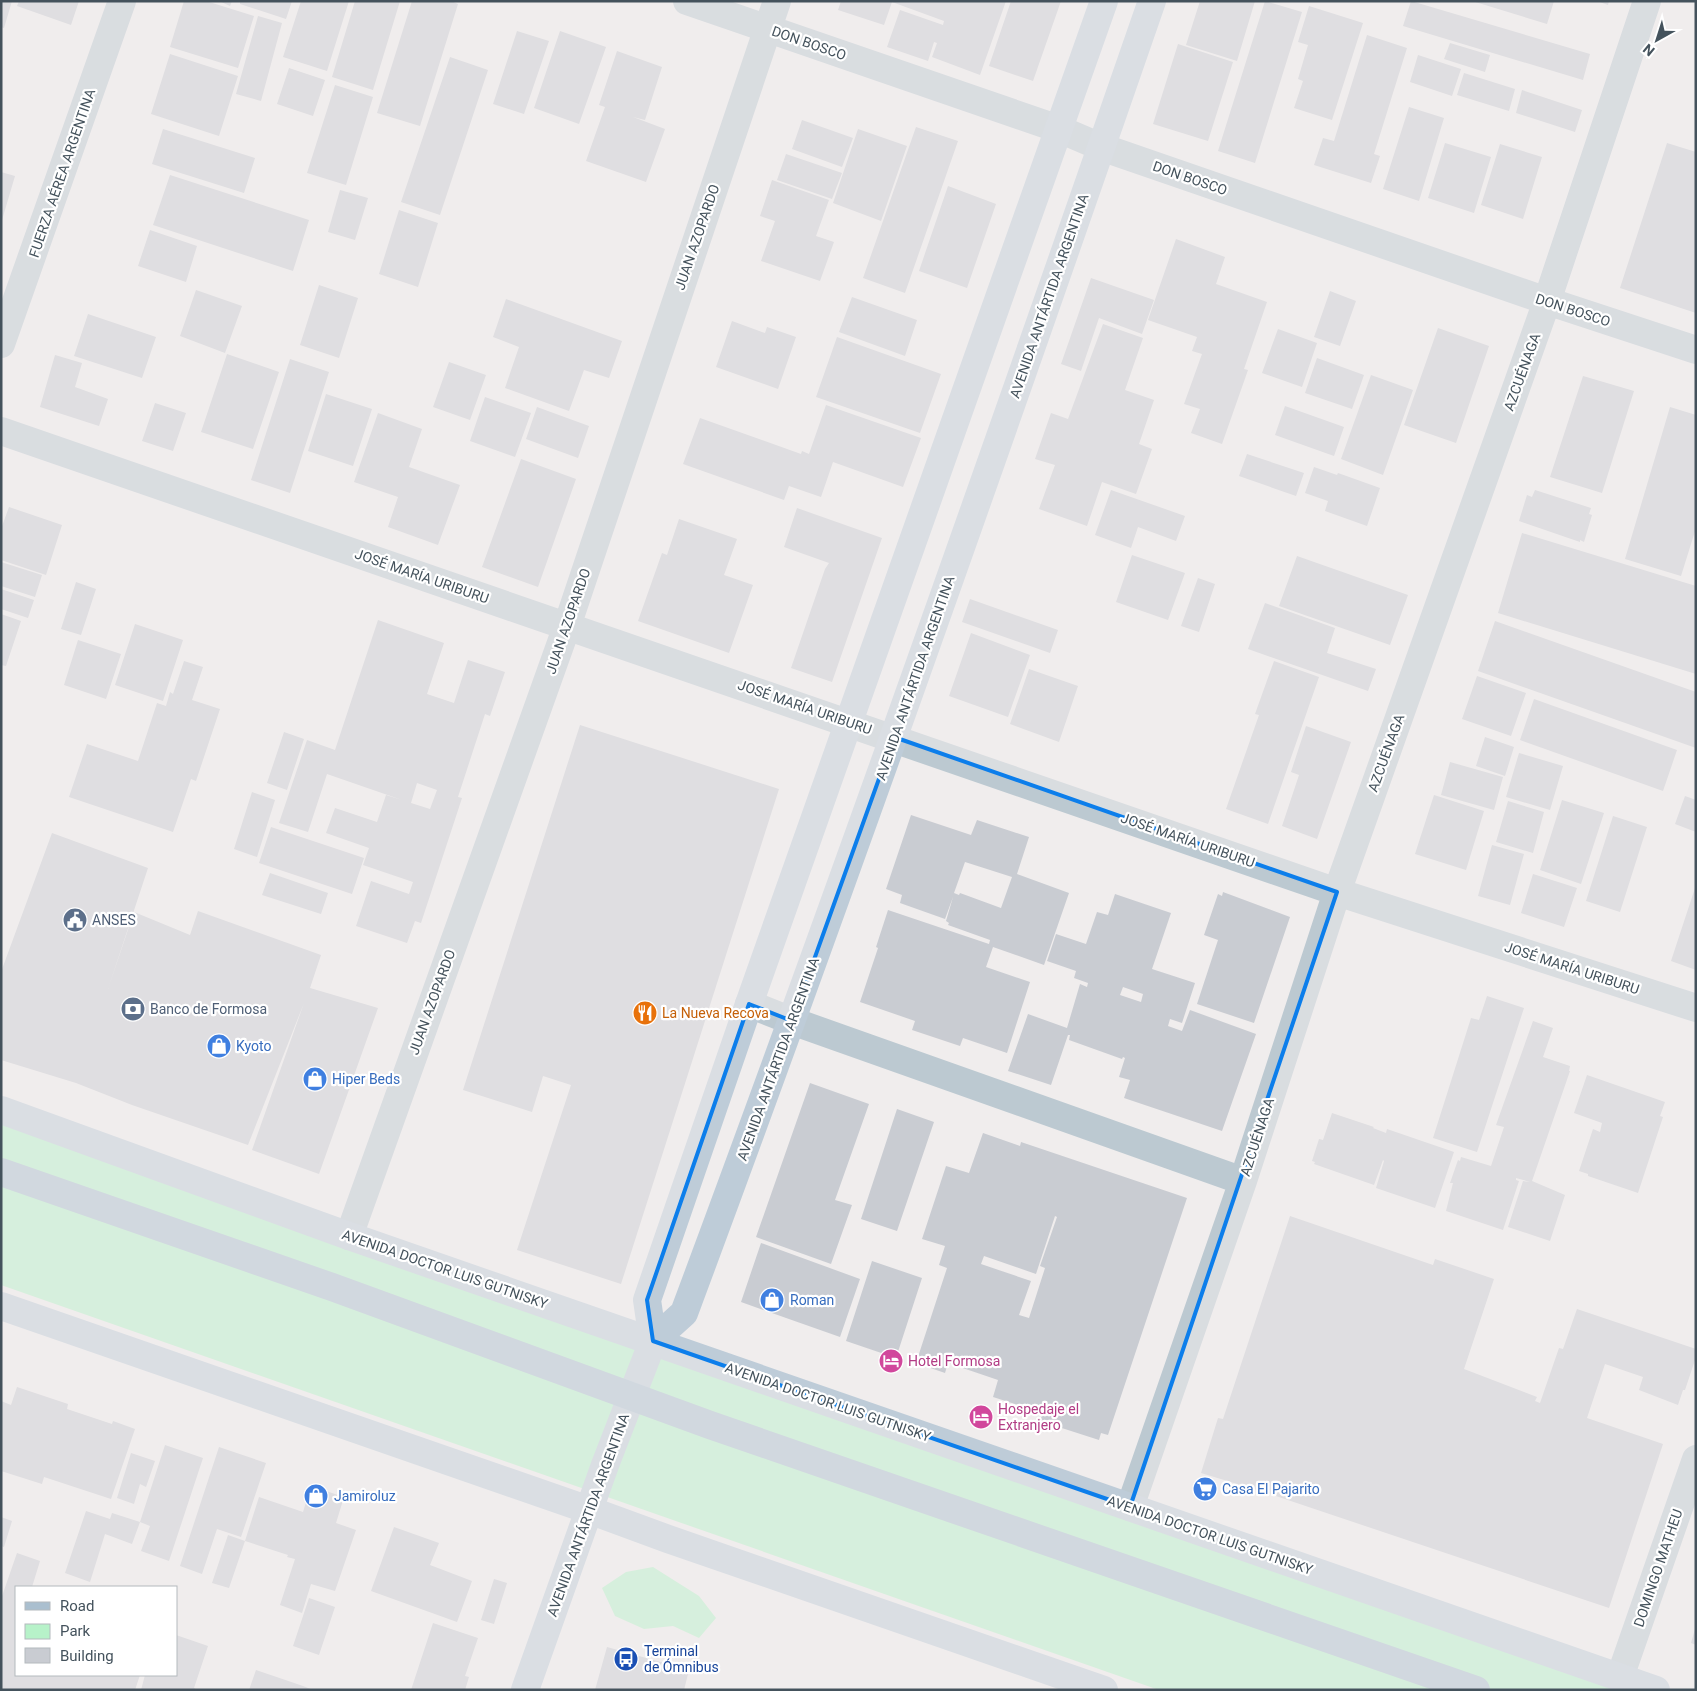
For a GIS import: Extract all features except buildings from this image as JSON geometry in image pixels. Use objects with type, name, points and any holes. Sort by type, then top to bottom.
[{"type":"main road","name":"AVENIDA ANTÁRTIDA ARGENTINA","points":[[653,1341],[647,1300],[748,1004],[1104,1]]},
{"type":"main road","name":"AVENIDA ANTÁRTIDA ARGENTINA","points":[[526,1690],[589,1510],[653,1341],[684,1313],[894,738],[1152,1]]},
{"type":"main road","name":"AVENIDA DOCTOR LUIS GUTNISKY","points":[[1,1110],[349,1236],[1656,1690]]},
{"type":"main road","points":[[1,1172],[332,1286],[710,1425],[1476,1690]]},
{"type":"main road","points":[[1,1306],[589,1510],[668,1540],[1104,1690]]},
{"type":"street","name":"FUERZA AÉREA ARGENTINA","points":[[1,344],[122,1]]},
{"type":"street","name":"DON BOSCO","points":[[686,1],[1059,129],[1101,147],[1547,301],[1696,350]]},
{"type":"street","name":"JUAN AZOPARDO","points":[[349,1236],[567,626],[777,1]]},
{"type":"street","name":"AZCUÉNAGA","points":[[1130,1507],[1243,1181],[1337,892],[1547,301],[1647,1]]},
{"type":"street","name":"JOSÉ MARÍA URIBURU","points":[[1,430],[1337,892],[1696,1008]]},
{"type":"street","points":[[748,1004],[1243,1181]]},
{"type":"street","name":"DOMINGO MATHEU","points":[[1620,1677],[1696,1459]]},
{"type":"highlighted area","points":[[894,737],[1337,892],[1130,1507],[653,1341],[647,1300],[749,1004],[792,1021]]},
{"type":"green space","points":[[1,1124],[1621,1690],[1159,1690],[1,1285]]},
{"type":"green space","points":[[653,1567],[699,1596],[716,1618],[699,1638],[673,1626],[644,1629],[615,1616],[602,1588],[626,1572]]},
{"type":"place","name":"ANSES","points":[[75,920]]},
{"type":"place","name":"Banco de Formosa","points":[[133,1009]]},
{"type":"place","name":"La Nueva Recova","points":[[645,1013]]},
{"type":"place","name":"Kyoto","points":[[219,1046]]},
{"type":"place","name":"Hiper Beds","points":[[315,1079]]},
{"type":"place","name":"Roman","points":[[772,1300]]},
{"type":"place","name":"Hotel Formosa","points":[[891,1361]]},
{"type":"place","name":"Hospedaje el Extranjero","points":[[981,1417]]},
{"type":"place","name":"Casa El Pajarito","points":[[1205,1489]]},
{"type":"place","name":"Jamiroluz","points":[[316,1496]]},
{"type":"place","name":"Terminal de Ómnibus","points":[[626,1659]]}]
